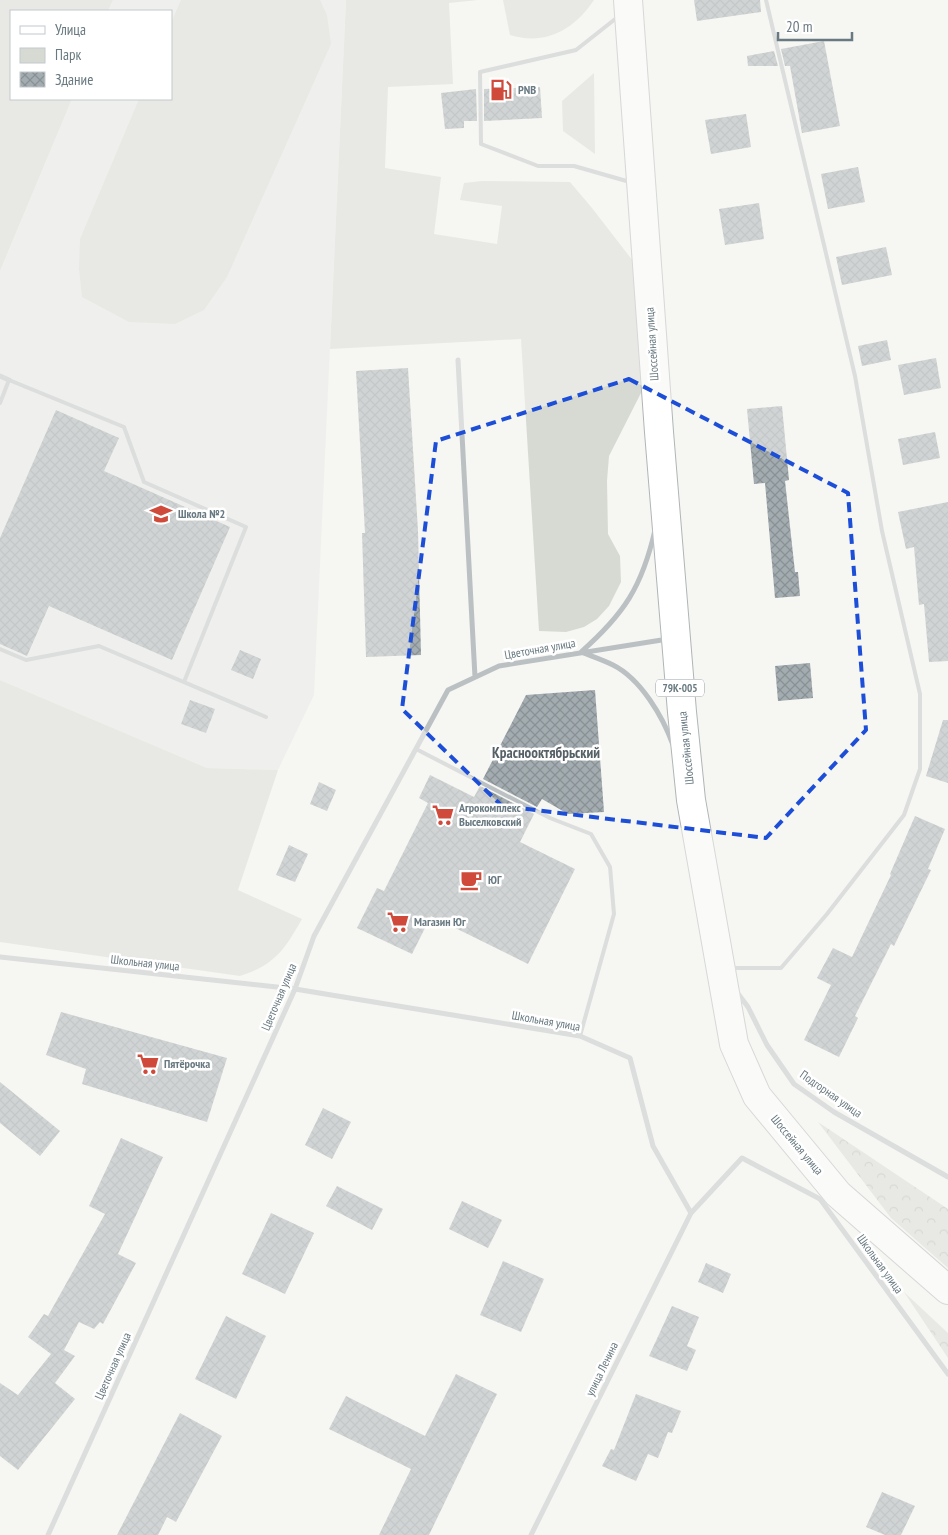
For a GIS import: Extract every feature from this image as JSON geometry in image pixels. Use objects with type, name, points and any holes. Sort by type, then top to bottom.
[{"type":"main road","name":"Шоссейная улица","points":[[628,4],[662,502],[691,800],[734,1044],[757,1096],[838,1194],[948,1290]]},
{"type":"street","points":[[458,360],[475,677]]},
{"type":"street","points":[[0,376],[9,380]]},
{"type":"street","points":[[656,527],[641,580],[625,607],[606,630],[580,652],[614,666],[637,683],[655,710],[675,752]]},
{"type":"street","name":"Цветочная улица","points":[[48,1535],[294,989],[314,936],[448,690],[499,666],[676,638]]},
{"type":"street","points":[[681,770],[691,800]]},
{"type":"street","name":"Школьная улица","points":[[0,957],[294,989],[580,1036],[630,1058],[653,1146],[691,1213],[742,1158],[820,1199],[948,1374]]},
{"type":"street","name":"Подгорная улица","points":[[720,967],[748,1007],[768,1045],[794,1084],[834,1112],[948,1177]]},
{"type":"street","name":"улица Ленина","points":[[531,1535],[691,1213]]},
{"type":"lane","points":[[720,967],[781,968],[827,914],[904,816],[920,768],[920,694],[882,531],[855,376],[766,0]]},
{"type":"lane","points":[[628,4],[576,50],[480,72],[480,144],[538,166],[574,166],[640,185]]},
{"type":"lane","points":[[0,402],[9,380],[124,427],[144,482],[246,527],[184,682]]},
{"type":"lane","points":[[0,649],[26,660],[99,646],[266,717]]},
{"type":"lane","points":[[416,749],[550,818],[591,834],[606,859],[610,867],[614,914],[580,1036]]},
{"type":"highlighted area","points":[[629,379],[848,493],[866,730],[766,838],[502,806],[402,709],[436,441]]},
{"type":"shaded area","name":"Школа №2","points":[[113,0],[346,0],[314,695],[278,770],[207,768],[0,680],[0,271],[72,100],[172,100],[172,10],[108,10]]},
{"type":"green space","points":[[0,0],[113,0],[108,10],[10,10],[10,100],[72,100],[0,271]]},
{"type":"green space","points":[[181,0],[320,0],[327,15],[331,44],[227,277],[204,310],[175,324],[129,322],[82,297],[79,269],[80,239],[139,100],[172,100],[172,21]]},
{"type":"green space","points":[[346,0],[478,0],[449,3],[453,84],[388,87],[385,168],[441,177],[434,234],[497,244],[502,206],[460,200],[464,183],[482,181],[570,182],[633,261],[642,391],[609,456],[607,481],[608,534],[620,556],[621,582],[609,606],[597,619],[584,627],[566,632],[539,631],[521,339],[330,349]]},
{"type":"green space","points":[[503,0],[594,0],[577,20],[558,33],[547,37],[523,38],[510,35]]},
{"type":"green space","points":[[594,73],[595,154],[563,131],[562,101]]},
{"type":"green space","points":[[0,680],[207,768],[278,770],[238,890],[302,919],[278,955],[262,967],[240,976],[0,942]]},
{"type":"green space","points":[[818,1122],[948,1209],[948,1268],[891,1218]]},
{"type":"green space","points":[[904,1292],[948,1333],[948,1358]]},
{"type":"building","points":[[694,0],[760,0],[761,12],[697,21]]},
{"type":"building","points":[[824,41],[840,126],[802,133],[790,66],[785,66],[781,49]]},
{"type":"building","points":[[774,51],[778,66],[748,66],[747,56]]},
{"type":"building","points":[[540,87],[542,118],[484,121],[484,89]]},
{"type":"building","points":[[476,89],[477,121],[464,121],[464,128],[445,129],[441,93]]},
{"type":"building","points":[[746,114],[751,147],[711,154],[705,120]]},
{"type":"building","points":[[858,167],[865,202],[828,209],[821,174]]},
{"type":"building","points":[[759,203],[764,239],[725,245],[719,209]]},
{"type":"building","points":[[886,247],[892,275],[842,285],[836,257]]},
{"type":"building","points":[[887,340],[891,360],[862,366],[858,346]]},
{"type":"building","points":[[936,358],[941,388],[904,395],[898,365]]},
{"type":"building","points":[[408,368],[418,531],[421,655],[366,657],[362,533],[365,533],[356,371]]},
{"type":"building","points":[[782,406],[789,480],[785,481],[795,572],[798,572],[800,596],[775,598],[765,483],[754,484],[747,409]]},
{"type":"building","points":[[56,410],[119,438],[104,471],[230,527],[172,660],[49,606],[27,656],[0,644],[0,538]]},
{"type":"building","points":[[935,432],[940,458],[903,465],[898,439]]},
{"type":"building","points":[[948,502],[948,661],[929,662],[924,604],[919,605],[914,547],[906,549],[898,512]]},
{"type":"building","points":[[240,650],[261,659],[253,679],[231,670]]},
{"type":"building","points":[[810,663],[813,698],[778,701],[775,666]]},
{"type":"building","points":[[595,690],[604,812],[568,814],[542,799],[537,807],[483,779],[526,695]]},
{"type":"building","points":[[190,700],[215,709],[206,733],[181,724]]},
{"type":"building","points":[[943,720],[948,720],[948,783],[926,776]]},
{"type":"building","points":[[430,775],[474,797],[480,786],[534,814],[520,842],[575,869],[528,964],[431,916],[412,954],[357,928],[377,888],[384,891],[428,803],[419,798]]},
{"type":"building","points":[[319,782],[336,790],[327,811],[310,804]]},
{"type":"building","points":[[915,816],[945,829],[928,869],[931,870],[894,946],[891,944],[855,1016],[858,1018],[839,1057],[804,1040],[831,985],[817,978],[833,948],[852,957],[891,875]]},
{"type":"building","points":[[289,845],[308,854],[295,882],[276,875]]},
{"type":"building","name":"Пятёрочка","points":[[61,1012],[227,1058],[207,1122],[82,1084],[86,1069],[46,1055]]},
{"type":"building","points":[[0,1082],[60,1131],[40,1156],[0,1123]]},
{"type":"building","points":[[323,1108],[351,1122],[332,1159],[305,1145]]},
{"type":"building","points":[[121,1138],[163,1157],[118,1254],[136,1263],[103,1324],[100,1322],[94,1329],[79,1322],[64,1350],[75,1356],[55,1383],[75,1399],[18,1470],[0,1456],[0,1383],[18,1395],[51,1354],[28,1337],[44,1314],[48,1316],[105,1214],[89,1206]]},
{"type":"building","points":[[337,1186],[383,1209],[372,1230],[326,1206]]},
{"type":"building","points":[[462,1201],[502,1220],[488,1248],[449,1229]]},
{"type":"building","points":[[271,1213],[314,1233],[285,1294],[242,1274]]},
{"type":"building","points":[[503,1261],[544,1279],[521,1332],[480,1315]]},
{"type":"building","points":[[706,1263],[731,1274],[723,1293],[698,1282]]},
{"type":"building","points":[[672,1306],[699,1317],[687,1346],[696,1350],[687,1371],[649,1356]]},
{"type":"building","points":[[226,1316],[266,1336],[236,1399],[195,1379]]},
{"type":"building","points":[[456,1374],[497,1394],[429,1535],[379,1535],[411,1469],[329,1429],[346,1396],[425,1436]]},
{"type":"building","points":[[636,1394],[681,1411],[672,1433],[668,1432],[658,1458],[648,1454],[636,1481],[602,1466],[611,1449],[614,1450]]},
{"type":"building","points":[[180,1413],[222,1436],[176,1522],[167,1517],[158,1535],[117,1535]]},
{"type":"building","points":[[882,1492],[915,1506],[901,1535],[885,1535],[866,1527]]},
{"type":"place","name":"PNB","points":[[501,90]]},
{"type":"place","name":"Школа №2","points":[[161,514]]},
{"type":"place","name":"Агрокомплекс Выселковский","points":[[443,815]]},
{"type":"place","name":"ЮГ","points":[[471,880]]},
{"type":"place","name":"Магазин Юг","points":[[398,922]]},
{"type":"place","name":"Пятёрочка","points":[[148,1064]]},
{"type":"district","name":"Краснооктябрьский","points":[[546,753]]}]
